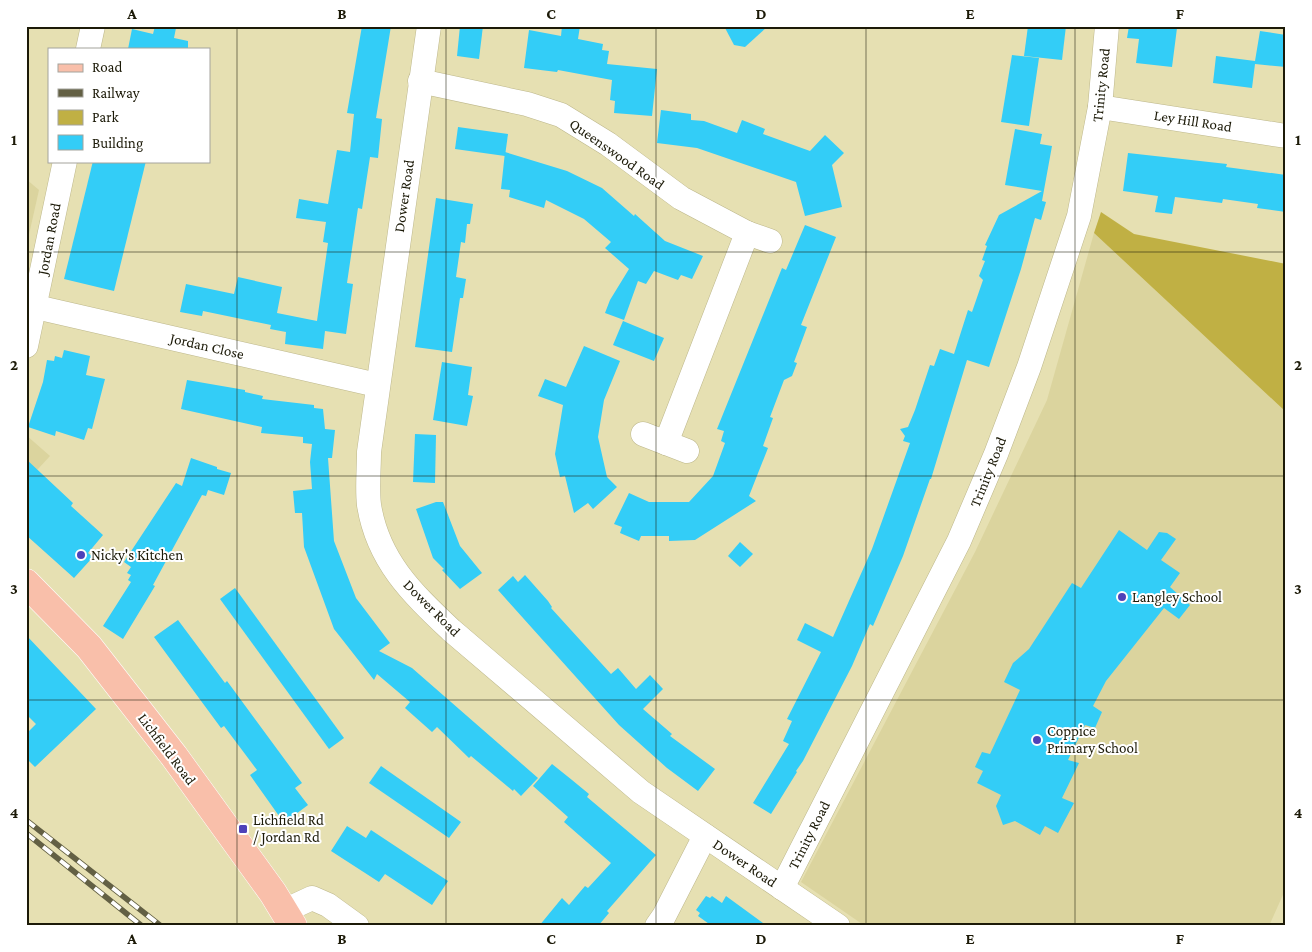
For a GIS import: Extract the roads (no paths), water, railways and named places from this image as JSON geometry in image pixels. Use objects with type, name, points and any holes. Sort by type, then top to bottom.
[{"type":"main road","name":"Lichfield Road","points":[[26,584],[89,647],[174,756],[273,893],[288,918]]},
{"type":"street","points":[[88,48],[92,26]]},
{"type":"street","name":"Dower Road","points":[[429,26],[369,452],[369,504],[375,533],[388,558],[407,587],[451,630],[641,792],[838,926]]},
{"type":"street","name":"Trinity Road","points":[[782,888],[955,550],[996,454],[1029,367],[1079,216],[1100,107],[1107,26]]},
{"type":"street","name":"Queenswood Road","points":[[420,82],[527,104],[561,115],[608,144],[681,198],[747,233],[770,241]]},
{"type":"street","name":"Ley Hill Road","points":[[1100,107],[1286,136]]},
{"type":"street","name":"Jordan Road","points":[[26,346],[36,307],[65,162]]},
{"type":"street","points":[[643,434],[676,447],[747,233]]},
{"type":"street","name":"Jordan Close","points":[[36,307],[377,385]]},
{"type":"street","points":[[657,926],[705,836]]},
{"type":"street","points":[[288,918],[312,898],[328,904],[357,926]]},
{"type":"railway","points":[[26,820],[161,926]]},
{"type":"railway","points":[[26,833],[142,926]]},
{"type":"place","name":"Nicky's Kitchen","points":[[81,555]]},
{"type":"place","name":"Langley School","points":[[1122,597]]},
{"type":"place","name":"Coppice Primary School","points":[[1037,740]]},
{"type":"place","name":"Lichfield Rd / Jordan Rd","points":[[243,829]]}]
